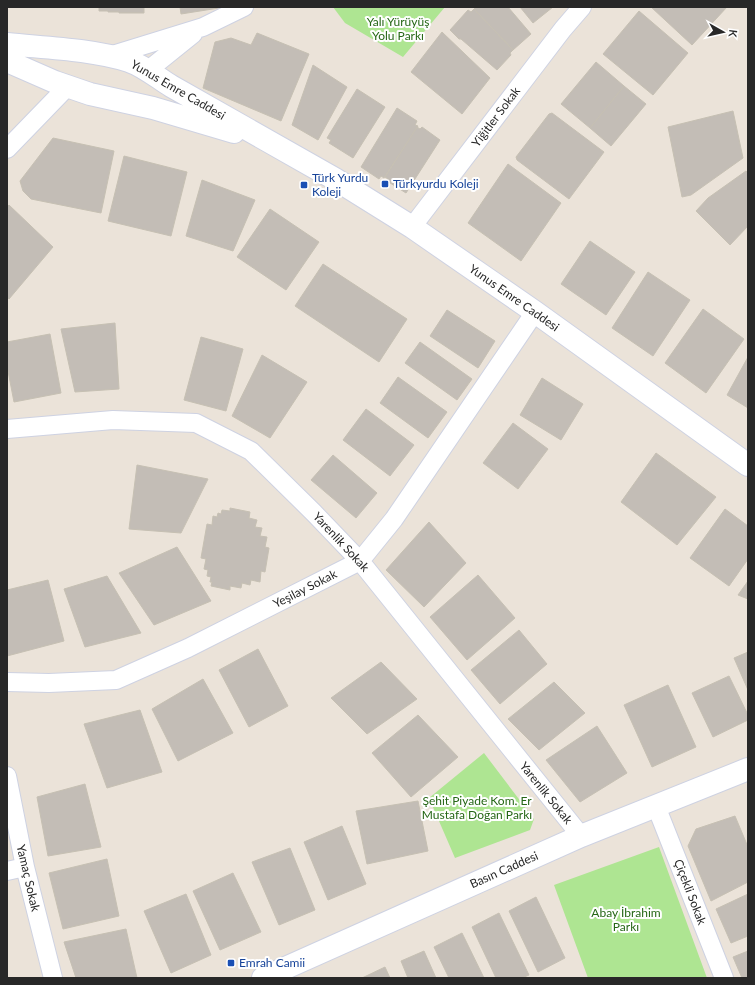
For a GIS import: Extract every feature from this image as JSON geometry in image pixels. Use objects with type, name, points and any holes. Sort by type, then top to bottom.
[{"type":"main road","name":"Yunus Emre Caddesi","points":[[7,44],[83,52],[130,61],[171,86],[335,178],[412,227],[745,461]]},
{"type":"main road","points":[[68,86],[66,78],[68,68],[76,55],[83,52]]},
{"type":"main road","name":"Yunus Emre Caddesi","points":[[7,60],[55,82],[90,94],[130,102],[272,143]]},
{"type":"main road","points":[[130,102],[142,94],[145,90],[148,77],[147,71]]},
{"type":"main road","name":"Basın Caddesi","points":[[263,978],[581,836],[748,769]]},
{"type":"street","points":[[109,56],[203,26],[244,7]]},
{"type":"street","name":"Yiğitler Sokak","points":[[412,227],[563,29],[582,7]]},
{"type":"street","points":[[147,71],[203,26]]},
{"type":"street","points":[[7,149],[68,86]]},
{"type":"street","name":"Yeşilay Sokak","points":[[7,682],[49,683],[116,680],[188,648],[360,561],[394,519],[535,312]]},
{"type":"street","name":"Yarenlik Sokak","points":[[7,429],[113,420],[196,423],[250,451],[314,513],[360,561],[581,836]]},
{"type":"street","name":"Yamaç Sokak","points":[[7,776],[24,867],[53,978]]},
{"type":"street","name":"Çiçekli Sokak","points":[[656,806],[724,978]]},
{"type":"street","points":[[7,871],[24,867]]},
{"type":"green space","name":"Yalı Yürüyüş Yolu Parkı","points":[[333,7],[445,7],[403,57],[345,23]]},
{"type":"green space","name":"Şehit Piyade Kom. Er Mustafa Doğan Parkı","points":[[484,753],[534,819],[530,830],[455,858],[429,798]]},
{"type":"green space","name":"Abay İbrahim Parkı","points":[[659,847],[707,978],[588,978],[554,885]]},
{"type":"building","points":[[99,7],[144,7],[144,13],[99,11]]},
{"type":"building","points":[[180,7],[219,7],[219,8],[181,14]]},
{"type":"building","points":[[476,7],[508,7],[531,34],[513,50],[474,9]]},
{"type":"building","points":[[520,7],[553,7],[533,23]]},
{"type":"building","points":[[651,7],[727,7],[692,45]]},
{"type":"building","points":[[474,9],[513,50],[510,53],[511,55],[497,70],[450,30],[468,10],[471,12]]},
{"type":"building","points":[[639,11],[688,53],[653,95],[603,54]]},
{"type":"building","points":[[442,32],[490,78],[462,114],[411,72]]},
{"type":"building","points":[[257,33],[309,54],[281,121],[203,88],[215,42],[231,38],[251,45]]},
{"type":"building","points":[[596,62],[624,86],[590,128],[561,104]]},
{"type":"building","points":[[313,65],[347,87],[318,140],[292,125]]},
{"type":"building","points":[[624,86],[646,104],[611,146],[590,128]]},
{"type":"building","points":[[357,89],[385,107],[353,158],[329,143],[331,140],[327,138]]},
{"type":"building","points":[[397,108],[417,121],[415,125],[418,126],[384,178],[381,176],[379,179],[361,167]]},
{"type":"building","points":[[733,111],[743,158],[691,195],[682,197],[668,127]]},
{"type":"building","points":[[552,113],[604,152],[569,199],[517,160],[516,157],[549,114]]},
{"type":"building","points":[[417,127],[420,129],[422,127],[440,140],[406,193],[387,181],[388,179],[385,177]]},
{"type":"building","points":[[53,138],[114,151],[101,213],[31,199],[23,191],[20,181]]},
{"type":"building","points":[[124,156],[187,172],[171,236],[108,221]]},
{"type":"building","points":[[508,164],[561,203],[521,261],[468,223]]},
{"type":"building","points":[[746,171],[748,173],[748,226],[730,245],[696,211],[708,198]]},
{"type":"building","points":[[202,180],[255,200],[233,251],[186,236]]},
{"type":"building","points":[[9,205],[53,247],[9,299],[7,297],[7,207]]},
{"type":"building","points":[[270,209],[319,242],[286,290],[237,257]]},
{"type":"building","points":[[590,241],[635,272],[606,315],[561,284]]},
{"type":"building","points":[[323,264],[407,319],[379,362],[295,306]]},
{"type":"building","points":[[648,272],[690,300],[653,356],[612,328]]},
{"type":"building","points":[[703,309],[744,339],[706,393],[665,363]]},
{"type":"building","points":[[447,310],[495,341],[478,368],[430,336]]},
{"type":"building","points":[[115,323],[119,389],[75,392],[61,329]]},
{"type":"building","points":[[50,334],[61,393],[14,402],[7,366],[7,342]]},
{"type":"building","points":[[201,337],[243,349],[226,411],[184,400]]},
{"type":"building","points":[[420,342],[472,379],[457,400],[405,363]]},
{"type":"building","points":[[262,355],[307,382],[270,438],[232,416]]},
{"type":"building","points":[[748,357],[748,408],[727,395]]},
{"type":"building","points":[[398,377],[447,412],[428,438],[380,403]]},
{"type":"building","points":[[542,378],[583,404],[561,440],[520,415]]},
{"type":"building","points":[[366,409],[414,445],[390,476],[343,440]]},
{"type":"building","points":[[513,423],[548,449],[518,489],[483,463]]},
{"type":"building","points":[[656,453],[716,497],[677,545],[621,502]]},
{"type":"building","points":[[333,455],[377,493],[356,518],[311,480]]},
{"type":"building","points":[[137,465],[208,479],[181,533],[129,529]]},
{"type":"building","points":[[230,508],[250,512],[249,518],[257,520],[255,527],[262,528],[260,536],[267,537],[265,547],[269,548],[265,572],[261,571],[260,582],[251,580],[250,585],[242,583],[241,588],[230,586],[230,590],[211,586],[211,577],[207,576],[208,570],[204,569],[206,559],[201,558],[207,524],[212,525],[213,516],[217,517],[218,513],[221,514],[222,510],[230,511]]},
{"type":"building","points":[[725,509],[748,526],[748,559],[729,586],[690,558]]},
{"type":"building","points":[[429,522],[466,563],[424,607],[386,570]]},
{"type":"building","points":[[177,547],[211,601],[154,625],[119,573]]},
{"type":"building","points":[[478,575],[515,618],[467,660],[430,617]]},
{"type":"building","points":[[107,576],[141,633],[85,647],[64,589]]},
{"type":"building","points":[[48,580],[64,641],[7,656],[7,590]]},
{"type":"building","points":[[748,581],[748,599],[738,595]]},
{"type":"building","points":[[519,630],[547,664],[500,704],[471,670]]},
{"type":"building","points":[[258,649],[288,706],[249,727],[219,670]]},
{"type":"building","points":[[748,652],[748,690],[734,658]]},
{"type":"building","points":[[381,662],[417,699],[367,734],[331,698]]},
{"type":"building","points":[[729,676],[748,715],[748,720],[713,737],[692,693]]},
{"type":"building","points":[[203,679],[233,733],[178,761],[152,709]]},
{"type":"building","points":[[554,682],[585,713],[539,750],[508,719]]},
{"type":"building","points":[[668,685],[696,747],[652,767],[624,705]]},
{"type":"building","points":[[140,710],[162,772],[107,788],[84,724]]},
{"type":"building","points":[[418,715],[458,757],[411,797],[372,753]]},
{"type":"building","points":[[597,726],[627,773],[580,802],[546,760]]},
{"type":"building","points":[[85,784],[101,847],[48,856],[37,797]]},
{"type":"building","points":[[418,801],[428,851],[367,864],[356,811]]},
{"type":"building","points":[[735,816],[748,847],[748,882],[711,901],[688,846],[696,829]]},
{"type":"building","points":[[342,826],[366,884],[328,900],[304,842]]},
{"type":"building","points":[[290,848],[315,910],[279,925],[252,862]]},
{"type":"building","points":[[107,859],[119,916],[63,929],[49,873]]},
{"type":"building","points":[[233,873],[261,932],[220,950],[193,891]]},
{"type":"building","points":[[186,894],[211,955],[171,973],[144,911]]},
{"type":"building","points":[[748,894],[748,936],[731,943],[716,909]]},
{"type":"building","points":[[536,897],[565,958],[538,972],[509,911]]},
{"type":"building","points":[[499,913],[529,975],[522,978],[496,978],[472,927]]},
{"type":"building","points":[[126,929],[137,978],[76,978],[64,942]]},
{"type":"building","points":[[462,933],[484,978],[449,978],[434,947]]},
{"type":"building","points":[[424,951],[436,978],[408,978],[401,961]]},
{"type":"building","points":[[748,951],[748,978],[742,978],[733,957]]},
{"type":"building","points":[[385,967],[390,978],[362,978]]},
{"type":"place","name":"Türkyurdu Koleji","points":[[385,184]]},
{"type":"place","name":"Türk Yurdu Koleji","points":[[304,185]]},
{"type":"place","name":"Emrah Camii","points":[[231,963]]}]
